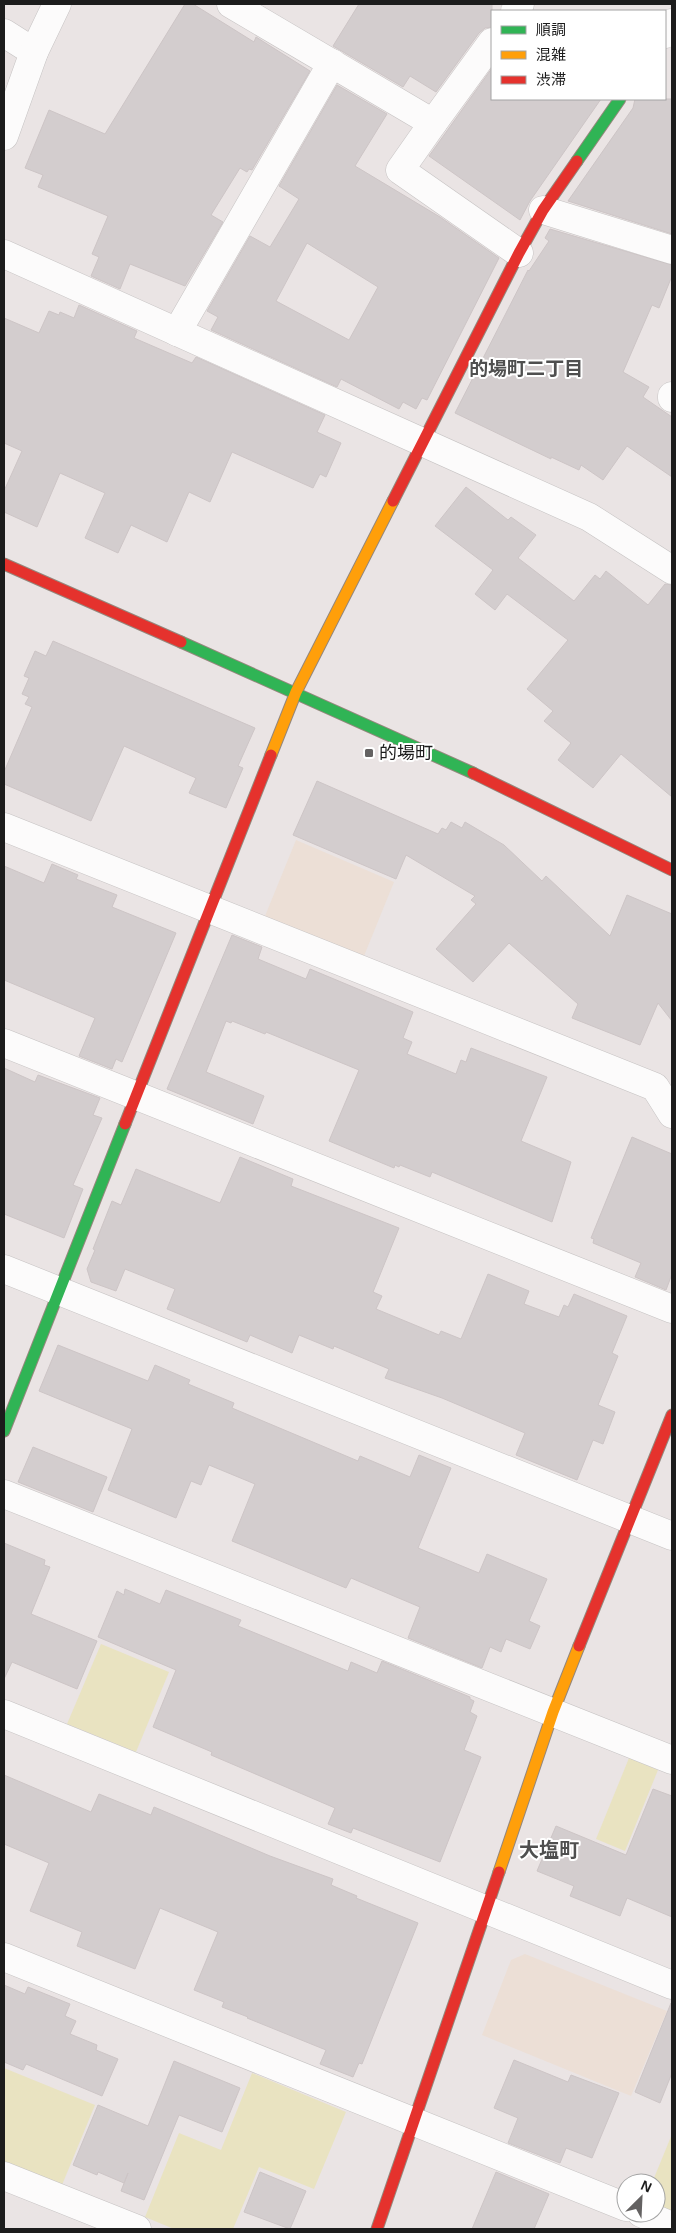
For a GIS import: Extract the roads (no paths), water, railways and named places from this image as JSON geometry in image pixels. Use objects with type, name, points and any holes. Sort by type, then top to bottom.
[{"type":"street","points":[[4,136],[34,52],[57,4]]},
{"type":"street","points":[[232,4],[433,123]]},
{"type":"street","points":[[4,34],[34,52]]},
{"type":"street","points":[[491,43],[400,170],[519,253]]},
{"type":"street","points":[[177,332],[332,63]]},
{"type":"street","points":[[4,1430],[296,692],[519,253],[543,210],[619,100]]},
{"type":"street","points":[[543,210],[672,250]]},
{"type":"street","points":[[4,254],[589,516],[672,570]]},
{"type":"street","points":[[4,564],[296,692],[501,786],[672,870]]},
{"type":"street","points":[[4,827],[654,1087],[672,1114]]},
{"type":"street","points":[[4,1043],[672,1309]]},
{"type":"street","points":[[4,1269],[672,1536]]},
{"type":"street","points":[[377,2229],[552,1712],[672,1415]]},
{"type":"street","points":[[4,1494],[672,1760]]},
{"type":"street","points":[[4,1714],[672,1985]]},
{"type":"street","points":[[4,1957],[616,2203]]},
{"type":"street","points":[[4,2176],[137,2229]]},
{"type":"place","name":"的場町","points":[[369,753]]},
{"type":"district","name":"的場町二丁目","points":[[526,368]]},
{"type":"district","name":"大塩町","points":[[549,1850]]}]
